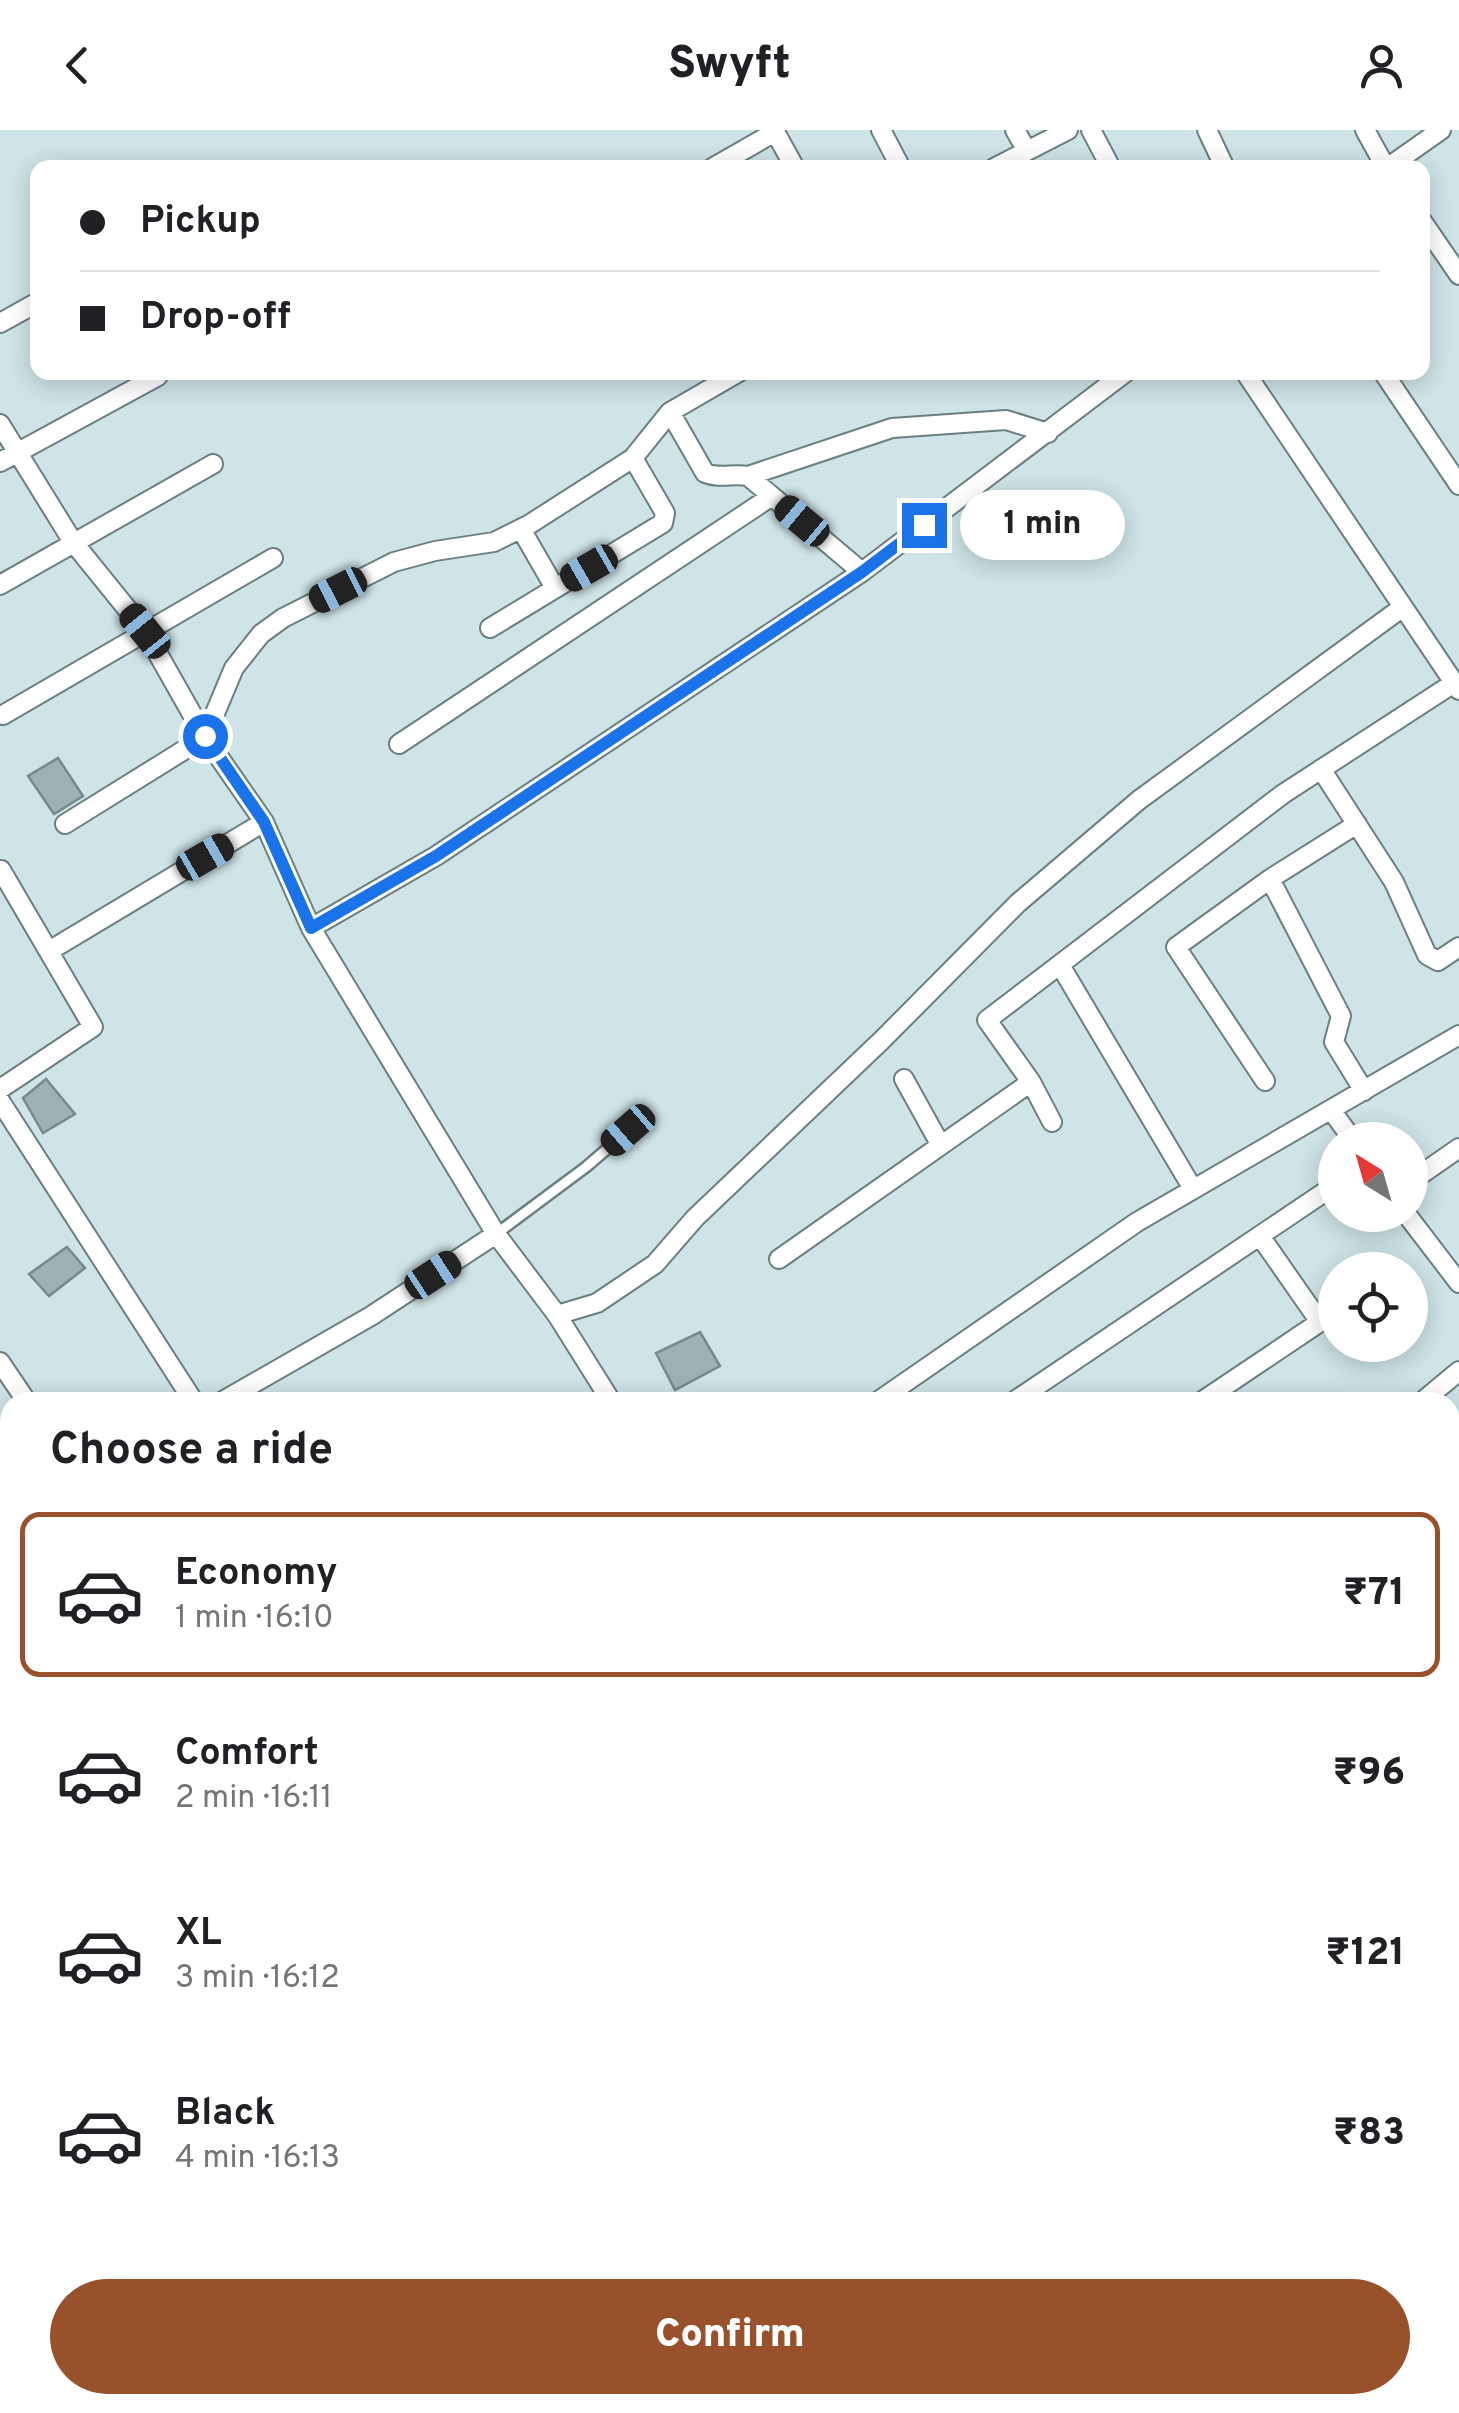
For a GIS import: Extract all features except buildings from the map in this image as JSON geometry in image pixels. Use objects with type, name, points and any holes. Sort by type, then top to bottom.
[{"type":"street","points":[[881,130],[897,160]]},
{"type":"street","points":[[1015,130],[1027,151]]},
{"type":"street","points":[[1010,160],[1068,130]]},
{"type":"street","points":[[1091,130],[1104,160]]},
{"type":"street","points":[[1207,130],[1221,160]]},
{"type":"street","points":[[1364,130],[1382,160]]},
{"type":"street","points":[[1398,160],[1440,130]]},
{"type":"street","points":[[726,160],[775,131],[791,160]]},
{"type":"street","points":[[1430,233],[1459,275]]},
{"type":"street","points":[[0,323],[30,306]]},
{"type":"street","points":[[0,462],[151,380]]},
{"type":"street","points":[[64,824],[205,736],[234,668],[261,634],[283,618],[394,562],[494,542],[520,529],[633,458],[670,412],[725,380]]},
{"type":"street","points":[[311,928],[436,856],[862,572],[1116,380]]},
{"type":"street","points":[[1052,1122],[987,1020],[1283,794],[1457,686],[1250,380]]},
{"type":"street","points":[[1388,380],[1459,485]]},
{"type":"street","points":[[670,412],[705,473],[718,478],[748,476],[862,572]]},
{"type":"street","points":[[748,476],[892,428],[1006,420],[1048,432]]},
{"type":"street","points":[[0,424],[73,542],[145,631],[205,736],[264,822],[311,928],[496,1234],[557,1315],[606,1392]]},
{"type":"street","points":[[490,628],[663,523],[665,514],[633,458]]},
{"type":"street","points":[[0,585],[212,464]]},
{"type":"street","points":[[399,744],[772,496]]},
{"type":"street","points":[[520,529],[556,588]]},
{"type":"street","points":[[3,715],[273,558]]},
{"type":"street","points":[[557,1315],[597,1303],[655,1264],[694,1218],[882,1040],[1018,903],[1139,800],[1403,607]]},
{"type":"street","points":[[1322,769],[1394,882],[1427,955],[1438,961],[1459,947]]},
{"type":"street","points":[[50,951],[264,822]]},
{"type":"street","points":[[1265,1082],[1176,947],[1270,879],[1357,824]]},
{"type":"street","points":[[0,1088],[93,1027],[1,870]]},
{"type":"street","points":[[1270,879],[1341,1016],[1334,1042],[1364,1091]]},
{"type":"street","points":[[1060,965],[1193,1189]]},
{"type":"street","points":[[892,1392],[1113,1238],[1459,1034]]},
{"type":"street","points":[[904,1079],[940,1144]]},
{"type":"street","points":[[779,1259],[1030,1082]]},
{"type":"street","points":[[0,1100],[188,1392]]},
{"type":"street","points":[[1331,1110],[1340,1122]]},
{"type":"street","points":[[1428,1170],[1459,1148]]},
{"type":"street","points":[[1029,1392],[1318,1197]]},
{"type":"street","points":[[1420,1232],[1456,1274]]},
{"type":"street","points":[[238,1392],[371,1316],[496,1234]]},
{"type":"street","points":[[1216,1392],[1320,1322],[1260,1236]]},
{"type":"street","points":[[0,1362],[21,1392]]},
{"type":"street","points":[[1434,1392],[1459,1371]]},
{"type":"lane","points":[[496,1234],[586,1168],[628,1130]]},
{"type":"route","points":[[205,736],[264,822],[311,928],[436,856],[862,572],[924,525]]}]
